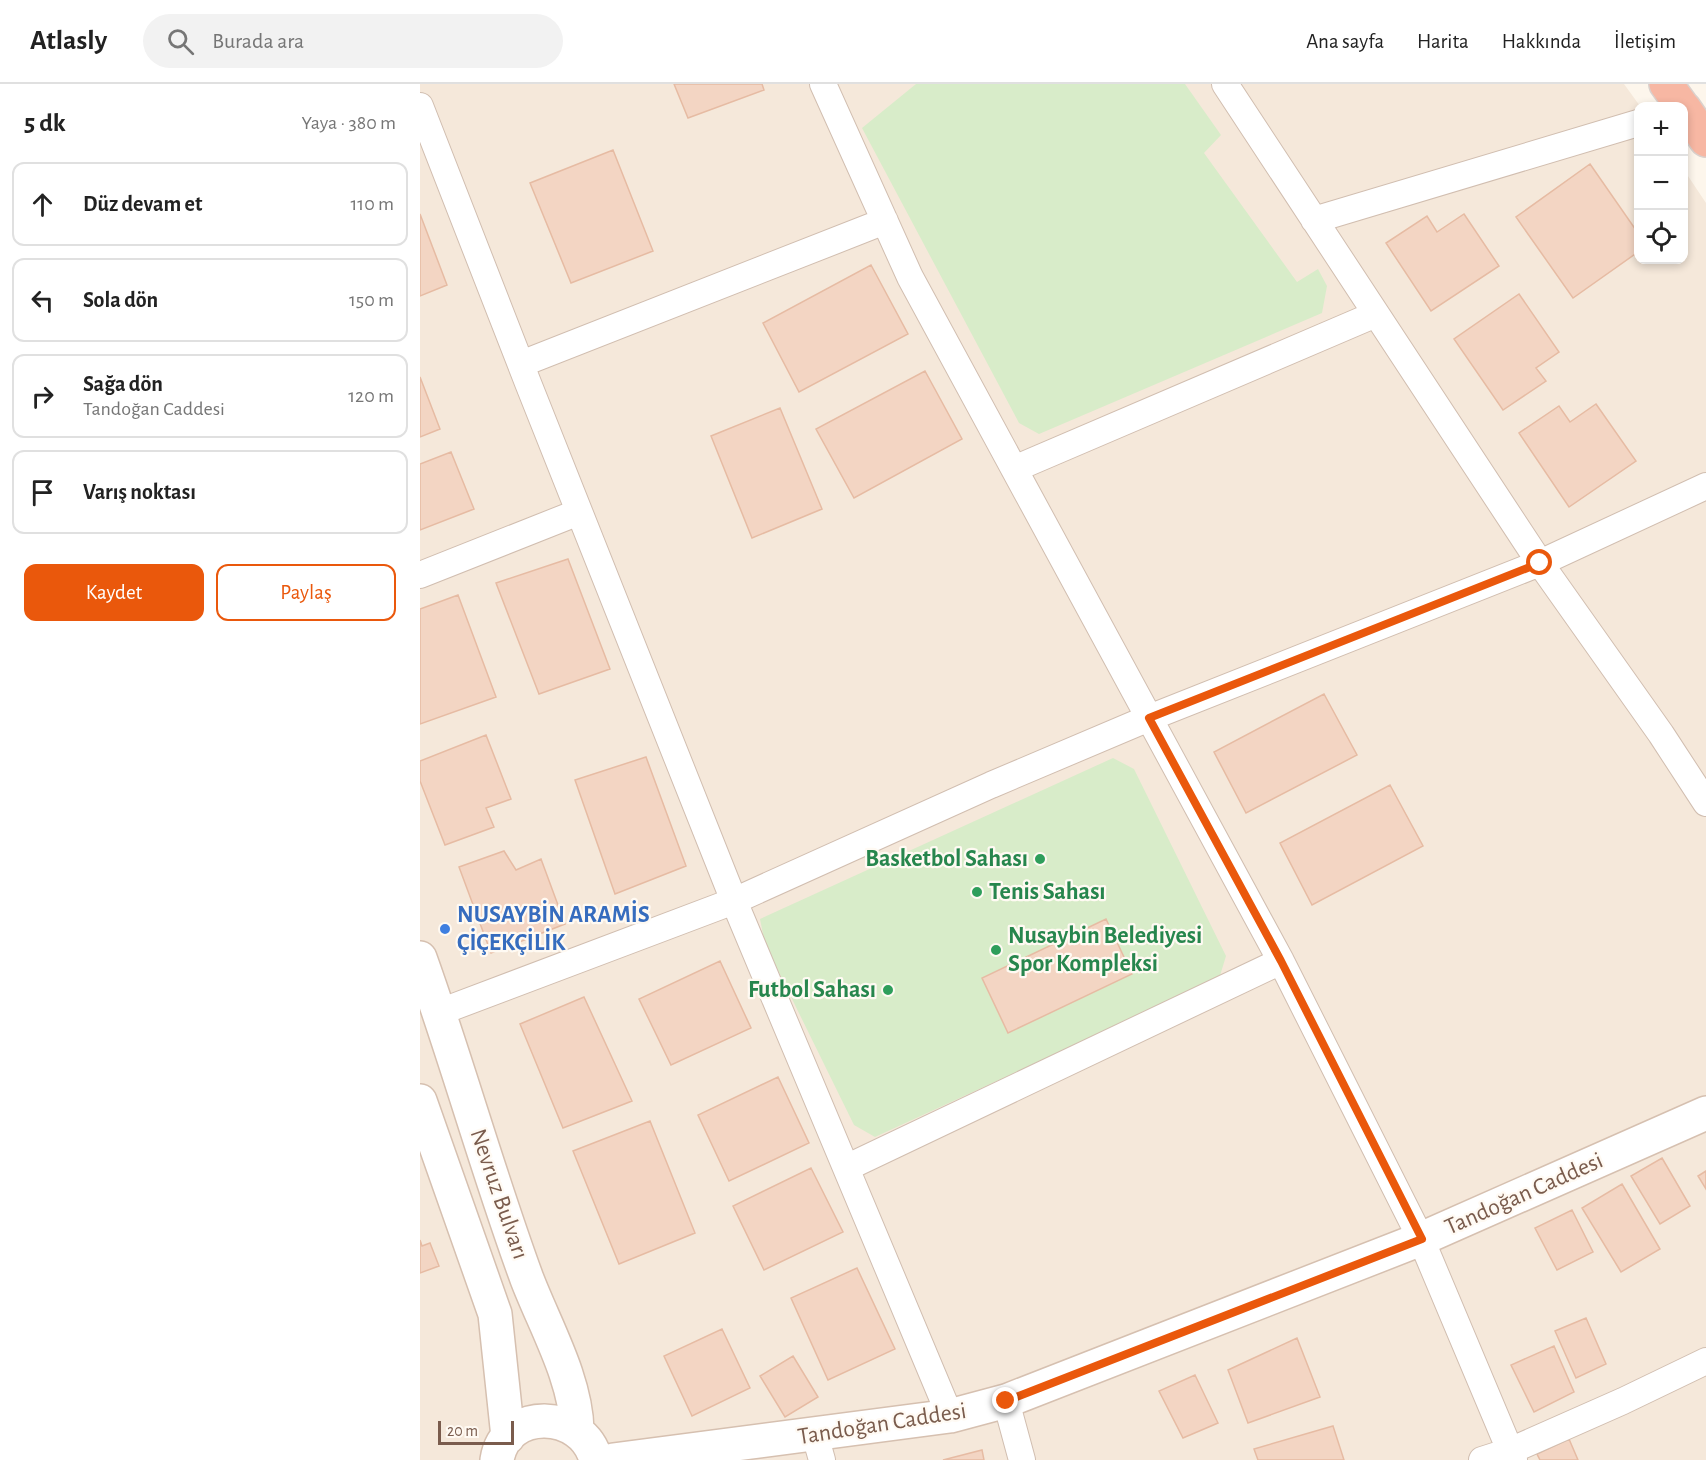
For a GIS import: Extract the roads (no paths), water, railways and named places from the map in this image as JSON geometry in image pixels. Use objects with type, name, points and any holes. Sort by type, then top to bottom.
[{"type":"highway","points":[[1666,84],[1679,102]]},
{"type":"highway","points":[[1688,115],[1706,141]]},
{"type":"street","points":[[823,84],[910,277],[1281,961],[1422,1239],[1512,1456]]},
{"type":"street","points":[[1225,84],[1540,563],[1661,734],[1706,803]]},
{"type":"street","points":[[420,106],[734,901],[950,1416]]},
{"type":"street","points":[[1314,220],[1634,124]]},
{"type":"street","points":[[521,364],[885,221]]},
{"type":"street","points":[[1014,469],[1376,314]]},
{"type":"street","points":[[440,1012],[734,901],[991,785],[1149,718],[1540,563],[1706,486]]},
{"type":"street","points":[[420,575],[579,512]]},
{"type":"street","name":"Nevruz Bulvarı","points":[[420,958],[528,1279],[558,1353],[577,1412],[577,1430]]},
{"type":"street","points":[[846,1168],[1281,961]]},
{"type":"street","name":"Nevruz Bulvarı","points":[[420,1101],[495,1314],[503,1449]]},
{"type":"street","name":"Tandoğan Caddesi","points":[[613,1460],[818,1447],[1006,1401],[1422,1239],[1706,1113]]},
{"type":"street","points":[[1482,1460],[1512,1456],[1706,1361]]},
{"type":"street","points":[[1006,1401],[1022,1460]]},
{"type":"street","points":[[503,1449],[516,1430],[531,1422],[546,1420],[562,1423],[577,1430],[588,1442],[596,1460]]},
{"type":"place","name":"Basketbol Sahası","points":[[1040,859]]},
{"type":"place","name":"Tenis Sahası","points":[[977,892]]},
{"type":"place","name":"NUSAYBİN ARAMİS ÇİÇEKÇİLİK","points":[[445,929]]},
{"type":"place","name":"Nusaybin Belediyesi Spor Kompleksi","points":[[996,950]]},
{"type":"place","name":"Futbol Sahası","points":[[888,990]]}]
